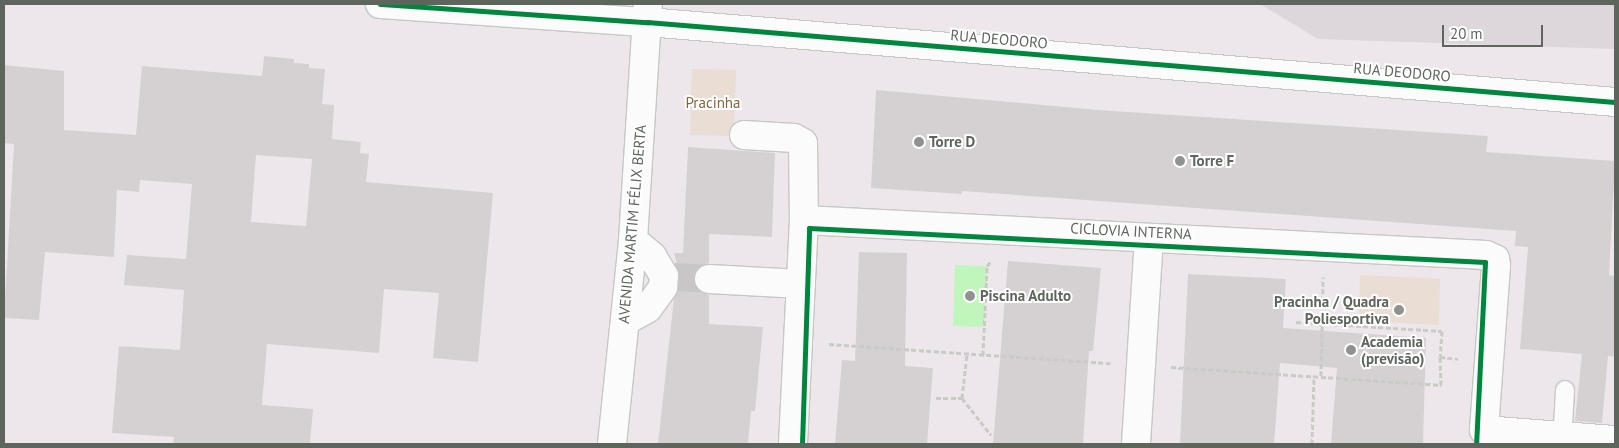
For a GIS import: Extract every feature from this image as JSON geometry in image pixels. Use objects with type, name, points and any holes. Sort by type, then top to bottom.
[{"type":"street","name":"RUA DEODORO","points":[[380,4],[647,13],[1615,102]]},
{"type":"street","name":"AVENIDA MARTIM FÉLIX BERTA","points":[[612,444],[632,240],[647,13]]},
{"type":"street","points":[[744,135],[794,138],[803,143],[804,220],[793,444]]},
{"type":"street","points":[[804,220],[1486,255],[1495,259],[1483,437],[1615,440]]},
{"type":"street","points":[[1136,444],[1149,238]]},
{"type":"street","points":[[625,321],[648,308],[669,282],[652,256],[632,240]]},
{"type":"street","points":[[709,285],[800,290]]},
{"type":"lane","points":[[1562,440],[1565,390]]},
{"type":"path","points":[[983,355],[987,266],[1010,231]]},
{"type":"path","points":[[1321,376],[1325,247]]},
{"type":"path","points":[[1296,322],[1442,331],[1440,358]]},
{"type":"path","points":[[967,354],[962,398],[991,434]]},
{"type":"path","points":[[1312,444],[1314,376]]},
{"type":"path","points":[[936,398],[962,398]]},
{"type":"shaded area","points":[[1260,4],[1615,4],[1615,49],[1318,39]]},
{"type":"shaded area","name":"Piscina Adulto","points":[[955,265],[987,266],[984,327],[953,326]]},
{"type":"green space","name":"Pracinha","points":[[692,69],[736,70],[734,136],[690,135]]},
{"type":"green space","name":"Pracinha / Quadra Poliesportiva","points":[[1360,275],[1440,279],[1439,325],[1359,321]]},
{"type":"building","points":[[264,56],[294,59],[294,63],[309,64],[309,68],[325,69],[322,104],[334,105],[332,139],[361,142],[360,153],[369,154],[366,182],[493,193],[478,362],[433,358],[439,293],[384,289],[379,353],[267,344],[262,405],[313,409],[310,444],[173,444],[174,437],[112,433],[119,346],[180,350],[184,290],[124,285],[127,255],[186,259],[192,184],[140,180],[139,192],[117,190],[114,257],[45,252],[39,320],[4,318],[14,144],[4,143],[4,65],[64,71],[64,130],[136,135],[142,66],[262,76]],"holes":[[[256,155],[312,159],[306,226],[251,222]]]},
{"type":"building","points":[[876,90],[1098,110],[1488,136],[1486,152],[1615,161],[1609,275],[1615,276],[1615,357],[1608,356],[1602,423],[1575,421],[1582,354],[1520,349],[1528,247],[1515,246],[1516,231],[962,191],[962,194],[871,188]]},
{"type":"building","points":[[688,147],[775,153],[772,237],[709,234],[709,263],[696,270],[693,278],[700,292],[709,295],[709,324],[763,327],[755,411],[751,411],[748,444],[658,444],[674,298],[680,277],[674,253],[683,253]]},
{"type":"building","points":[[859,252],[907,253],[905,366],[933,368],[927,444],[835,444],[842,360],[855,361]]},
{"type":"building","points":[[1008,261],[1101,268],[1093,351],[1089,351],[1083,444],[993,444]]},
{"type":"building","points":[[1188,274],[1286,279],[1283,328],[1426,338],[1423,444],[1331,444],[1337,368],[1280,363],[1274,444],[1180,444]]},
{"type":"tunnel","points":[[674,277],[709,279]]},
{"type":"cycle path","points":[[380,4],[647,22],[1615,102]]},
{"type":"cycle path","name":"CICLOVIA INTERNA","points":[[802,444],[809,228],[1485,262],[1476,444]]},
{"type":"place","name":"Torre D","points":[[919,142]]},
{"type":"place","name":"Torre F","points":[[1180,161]]},
{"type":"place","name":"Piscina Adulto","points":[[970,296]]},
{"type":"place","name":"Pracinha / Quadra Poliesportiva","points":[[1399,310]]},
{"type":"place","name":"Academia (previsão)","points":[[1351,350]]}]
